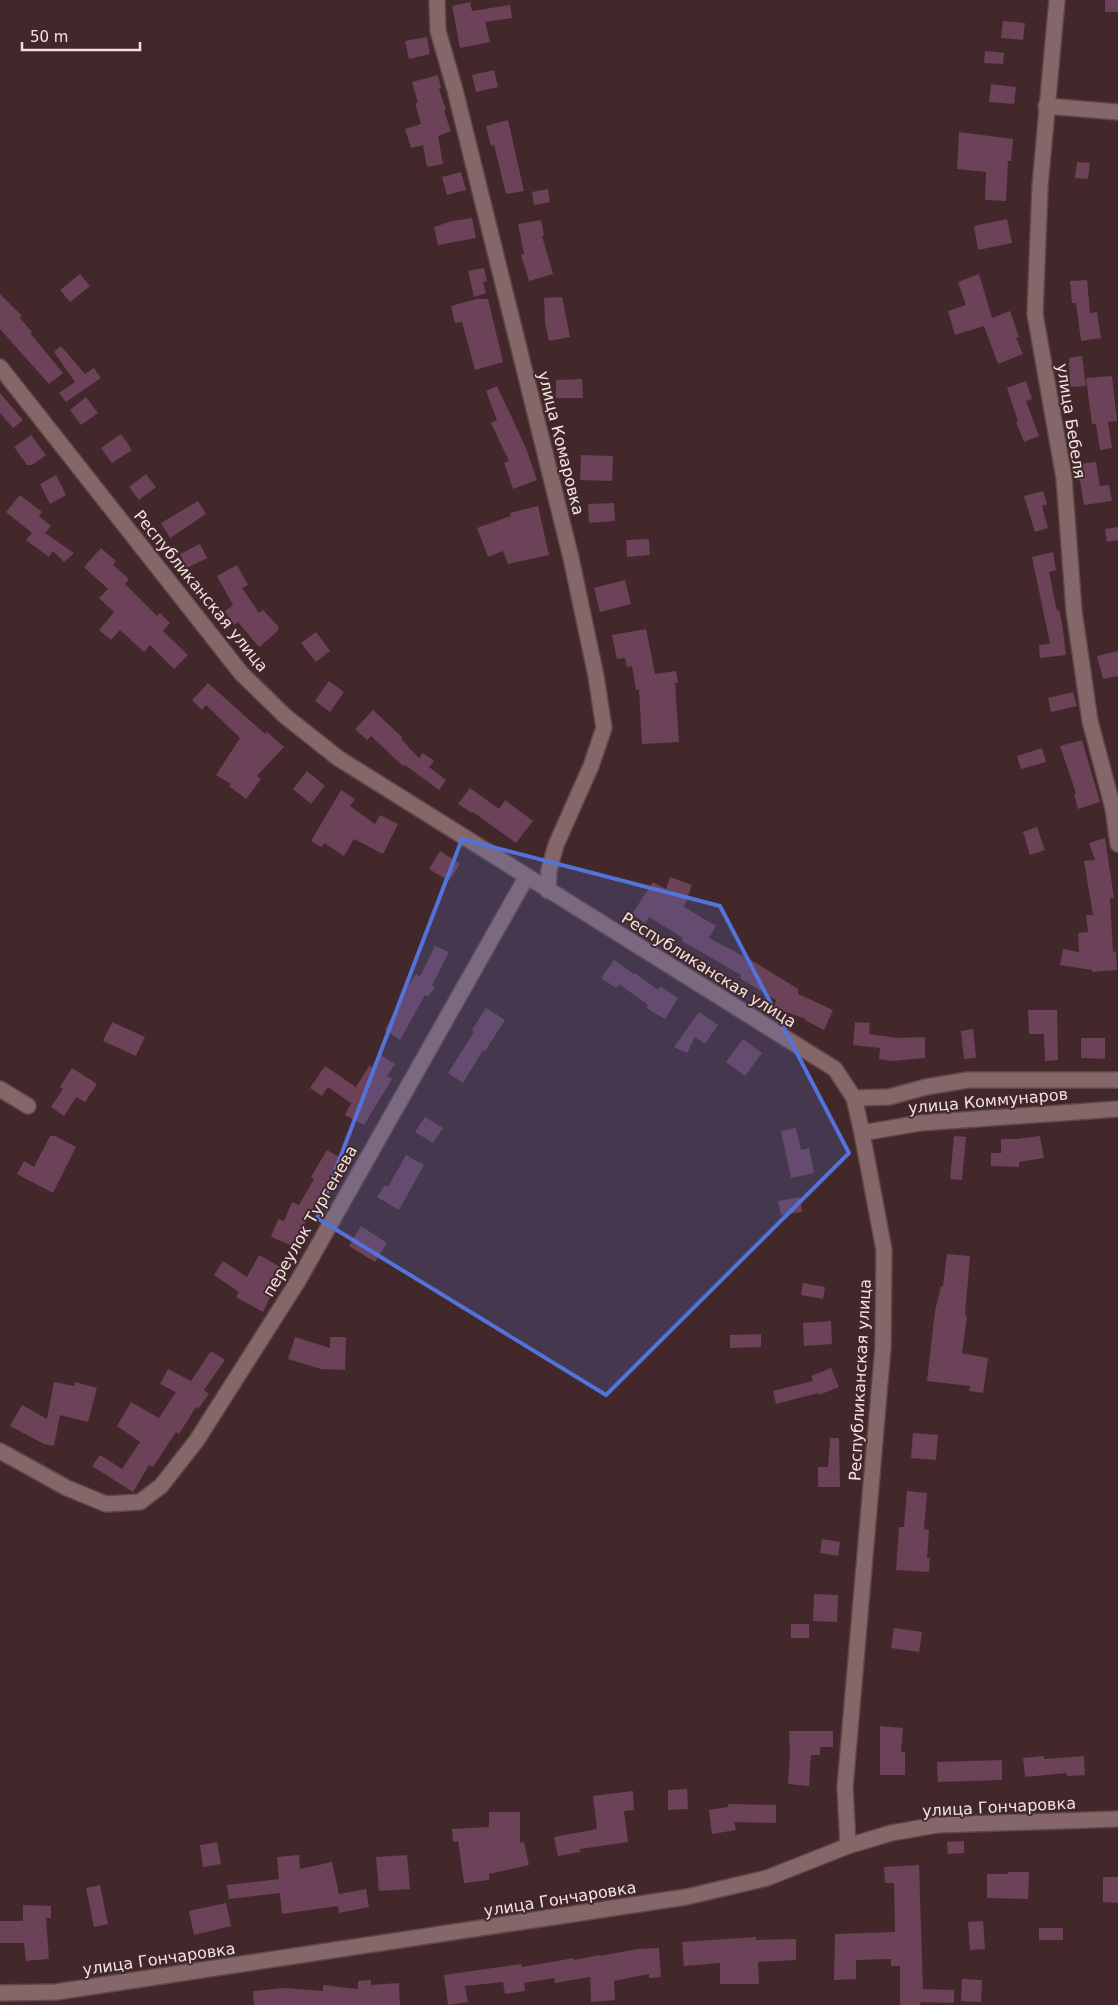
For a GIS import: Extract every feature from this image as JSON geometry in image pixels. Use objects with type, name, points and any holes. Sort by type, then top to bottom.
[{"type":"street","name":"улица Комаровка","points":[[437,0],[438,31],[455,90],[571,558],[596,676],[604,728],[591,766],[556,846],[549,870],[548,891]]},
{"type":"street","name":"улица Бебеля","points":[[1058,0],[1046,106],[1040,186],[1035,314],[1064,478],[1074,611],[1090,721],[1113,808],[1118,844]]},
{"type":"street","points":[[1046,106],[1118,112]]},
{"type":"street","name":"Республиканская улица","points":[[0,367],[241,673],[279,710],[338,758],[835,1069],[854,1098],[884,1250],[883,1347],[845,1787],[848,1846]]},
{"type":"street","name":"переулок Тургенева","points":[[0,1451],[67,1488],[106,1504],[140,1502],[161,1486],[197,1440],[298,1281],[527,876]]},
{"type":"street","name":"улица Коммунаров","points":[[854,1098],[889,1097],[926,1086],[968,1080],[1118,1080]]},
{"type":"street","points":[[0,1089],[28,1106]]},
{"type":"street","name":"улица Коммунаров","points":[[862,1134],[920,1123],[1118,1109]]},
{"type":"street","name":"улица Гончаровка","points":[[0,1993],[56,1992],[686,1897],[767,1878],[848,1846],[891,1833],[937,1824],[1118,1819]]},
{"type":"highlighted area","points":[[462,839],[720,906],[849,1153],[606,1395],[317,1218]]},
{"type":"building","points":[[1105,0],[1118,0],[1118,12],[1105,12]]},
{"type":"building","points":[[470,2],[472,11],[510,5],[512,18],[485,22],[490,42],[460,48],[452,6]]},
{"type":"building","points":[[1003,21],[1025,23],[1023,40],[1001,38]]},
{"type":"building","points":[[427,37],[430,54],[409,59],[405,41]]},
{"type":"building","points":[[985,51],[1004,53],[1003,64],[984,63]]},
{"type":"building","points":[[494,70],[498,87],[476,92],[472,75]]},
{"type":"building","points":[[438,75],[441,88],[439,89],[446,110],[444,111],[451,131],[438,136],[443,164],[427,167],[423,145],[411,148],[405,129],[421,124],[412,82]]},
{"type":"building","points":[[991,84],[1016,87],[1014,104],[989,102]]},
{"type":"building","points":[[508,120],[524,191],[506,194],[494,145],[491,146],[486,126]]},
{"type":"building","points":[[959,132],[1013,139],[1011,161],[1008,161],[1006,201],[985,200],[986,172],[957,169]]},
{"type":"building","points":[[1077,162],[1090,163],[1088,179],[1075,178]]},
{"type":"building","points":[[461,172],[466,190],[447,195],[442,177]]},
{"type":"building","points":[[548,189],[550,202],[534,205],[532,192]]},
{"type":"building","points":[[472,218],[476,238],[438,245],[434,227],[452,221]]},
{"type":"building","points":[[1007,219],[1012,243],[978,250],[974,226]]},
{"type":"building","points":[[541,220],[544,235],[542,236],[553,274],[529,281],[521,255],[524,254],[518,224]]},
{"type":"building","points":[[484,268],[487,281],[483,282],[486,293],[474,297],[468,271]]},
{"type":"building","points":[[80,274],[90,286],[70,302],[60,290]]},
{"type":"building","points":[[979,274],[992,318],[1010,311],[1019,337],[1016,338],[1023,354],[998,364],[984,326],[955,335],[948,311],[966,305],[958,282]]},
{"type":"building","points":[[1087,280],[1090,313],[1097,312],[1101,338],[1081,341],[1076,303],[1072,303],[1070,281]]},
{"type":"building","points":[[0,294],[22,316],[20,318],[32,332],[30,333],[63,373],[49,384],[0,329]]},
{"type":"building","points":[[562,297],[570,337],[549,341],[545,322],[544,298]]},
{"type":"building","points":[[477,299],[488,299],[503,362],[475,370],[462,322],[455,323],[451,306]]},
{"type":"building","points":[[61,346],[85,374],[94,368],[101,378],[66,402],[59,393],[75,382],[54,352]]},
{"type":"building","points":[[1082,356],[1086,386],[1070,387],[1069,358]]},
{"type":"building","points":[[1112,376],[1117,421],[1108,422],[1112,448],[1100,450],[1096,424],[1092,424],[1086,378]]},
{"type":"building","points":[[582,379],[583,398],[556,398],[556,380]]},
{"type":"building","points":[[1026,381],[1032,399],[1026,401],[1039,436],[1024,442],[1016,422],[1018,421],[1007,388]]},
{"type":"building","points":[[497,386],[526,448],[537,480],[513,489],[504,463],[509,461],[491,423],[497,420],[486,391]]},
{"type":"building","points":[[0,393],[23,420],[13,428],[0,413]]},
{"type":"building","points":[[86,397],[98,413],[81,425],[70,410]]},
{"type":"building","points":[[121,434],[132,450],[112,463],[101,448]]},
{"type":"building","points":[[31,435],[46,455],[32,465],[27,465],[14,447]]},
{"type":"building","points":[[581,455],[613,456],[612,481],[580,480]]},
{"type":"building","points":[[1096,462],[1100,486],[1109,485],[1112,501],[1084,505],[1077,464]]},
{"type":"building","points":[[146,474],[156,487],[139,500],[129,487]]},
{"type":"building","points":[[56,475],[66,495],[50,504],[40,484]]},
{"type":"building","points":[[1043,491],[1047,504],[1042,506],[1048,528],[1035,532],[1024,496]]},
{"type":"building","points":[[20,495],[42,512],[39,516],[51,526],[45,533],[74,553],[64,562],[53,551],[49,557],[26,540],[32,533],[6,512]]},
{"type":"building","points":[[198,501],[206,514],[170,538],[161,523]]},
{"type":"building","points":[[614,503],[615,521],[589,523],[588,504]]},
{"type":"building","points":[[538,506],[549,555],[508,564],[503,551],[488,557],[477,528],[511,516],[510,513]]},
{"type":"building","points":[[1118,527],[1118,540],[1107,542],[1105,529]]},
{"type":"building","points":[[649,539],[650,555],[627,557],[626,540]]},
{"type":"building","points":[[200,544],[207,558],[187,568],[180,554]]},
{"type":"building","points":[[101,548],[116,561],[113,565],[129,579],[125,584],[157,616],[160,613],[170,623],[163,631],[188,655],[174,669],[150,645],[144,652],[120,630],[111,640],[99,630],[114,612],[99,598],[108,589],[84,567]]},
{"type":"building","points":[[1053,552],[1056,570],[1049,572],[1057,611],[1059,610],[1062,623],[1066,655],[1040,658],[1039,645],[1050,644],[1032,557]]},
{"type":"building","points":[[237,565],[248,585],[242,588],[259,613],[263,610],[278,626],[278,631],[259,647],[238,622],[234,625],[225,611],[233,605],[217,576]]},
{"type":"building","points":[[625,580],[631,604],[600,612],[594,588]]},
{"type":"building","points":[[646,629],[655,674],[676,671],[678,683],[675,683],[679,742],[642,744],[639,689],[636,690],[632,666],[627,667],[625,658],[617,659],[612,635]]},
{"type":"building","points":[[316,632],[330,651],[316,662],[301,643]]},
{"type":"building","points":[[1118,651],[1118,676],[1103,679],[1097,656]]},
{"type":"building","points":[[329,681],[344,692],[330,712],[315,701]]},
{"type":"building","points":[[208,683],[265,734],[267,732],[284,747],[257,776],[261,779],[246,799],[229,786],[231,784],[216,775],[240,738],[206,705],[202,710],[192,700]]},
{"type":"building","points":[[1073,692],[1077,706],[1051,712],[1048,698]]},
{"type":"building","points":[[373,710],[402,737],[401,739],[419,758],[423,753],[434,761],[429,767],[446,780],[439,790],[405,765],[403,766],[371,736],[367,740],[355,729]]},
{"type":"building","points":[[1082,740],[1100,802],[1078,809],[1074,794],[1076,793],[1060,746]]},
{"type":"building","points":[[1042,748],[1046,762],[1021,769],[1017,756]]},
{"type":"building","points":[[307,771],[325,786],[311,804],[293,789]]},
{"type":"building","points":[[470,788],[499,809],[505,800],[533,821],[516,843],[473,812],[458,804]]},
{"type":"building","points":[[341,790],[355,799],[350,806],[375,824],[380,815],[398,824],[383,854],[354,839],[344,856],[324,843],[322,847],[311,841]]},
{"type":"building","points":[[1037,827],[1045,850],[1030,855],[1023,832]]},
{"type":"building","points":[[1105,838],[1114,898],[1110,898],[1113,952],[1116,951],[1117,970],[1092,972],[1092,970],[1060,965],[1063,949],[1079,952],[1078,933],[1088,932],[1086,915],[1093,915],[1084,861],[1095,860],[1089,843]]},
{"type":"building","points":[[440,851],[460,864],[449,881],[429,869]]},
{"type":"building","points":[[670,877],[692,885],[684,907],[716,926],[709,938],[751,960],[798,989],[798,994],[833,1010],[824,1030],[806,1019],[774,1008],[776,1000],[740,978],[741,975],[682,941],[683,938],[649,917],[645,923],[632,914],[653,882],[666,889]]},
{"type":"building","points":[[435,946],[449,952],[432,985],[435,987],[428,997],[425,995],[400,1040],[385,1030],[409,984],[416,974],[420,977]]},
{"type":"building","points":[[614,960],[658,990],[660,986],[678,998],[665,1019],[646,1008],[648,1005],[619,984],[616,988],[601,978]]},
{"type":"building","points":[[486,1008],[505,1020],[485,1051],[483,1050],[463,1083],[448,1073],[474,1032],[472,1030]]},
{"type":"building","points":[[1028,1010],[1057,1010],[1058,1060],[1045,1061],[1044,1034],[1029,1034]]},
{"type":"building","points":[[699,1012],[718,1025],[705,1044],[695,1037],[687,1053],[674,1047]]},
{"type":"building","points":[[112,1022],[145,1037],[136,1056],[103,1041]]},
{"type":"building","points":[[855,1022],[870,1023],[869,1034],[898,1038],[925,1037],[925,1058],[892,1061],[879,1059],[880,1048],[853,1045]]},
{"type":"building","points":[[973,1029],[976,1058],[964,1059],[961,1031]]},
{"type":"building","points":[[1081,1038],[1105,1038],[1105,1059],[1081,1058]]},
{"type":"building","points":[[743,1039],[762,1053],[745,1076],[726,1062]]},
{"type":"building","points":[[380,1055],[395,1064],[387,1076],[392,1079],[364,1125],[345,1115],[351,1103],[328,1087],[322,1096],[310,1088],[325,1066],[356,1087],[369,1066],[372,1067]]},
{"type":"building","points":[[72,1068],[97,1084],[85,1102],[76,1097],[64,1116],[51,1107],[63,1089],[60,1087]]},
{"type":"building","points":[[425,1117],[443,1128],[433,1143],[415,1132]]},
{"type":"building","points":[[796,1128],[801,1150],[809,1148],[814,1173],[791,1178],[781,1131]]},
{"type":"building","points":[[50,1136],[55,1136],[76,1147],[53,1193],[17,1174],[24,1161],[34,1167]]},
{"type":"building","points":[[954,1136],[966,1137],[962,1180],[950,1179]]},
{"type":"building","points":[[1040,1136],[1044,1158],[1019,1162],[1019,1167],[991,1166],[991,1153],[1001,1153],[1001,1139]]},
{"type":"building","points":[[327,1150],[344,1160],[332,1180],[330,1179],[306,1220],[295,1247],[271,1237],[278,1219],[284,1221],[292,1202],[299,1205],[314,1179],[311,1177]]},
{"type":"building","points":[[406,1155],[424,1165],[399,1210],[377,1197],[385,1185],[388,1187]]},
{"type":"building","points":[[800,1197],[802,1212],[781,1215],[778,1201]]},
{"type":"building","points":[[361,1226],[387,1243],[375,1262],[349,1246]]},
{"type":"building","points":[[947,1254],[970,1256],[965,1315],[967,1316],[962,1353],[988,1358],[983,1393],[969,1391],[970,1386],[927,1381],[935,1311],[941,1286],[943,1286]]},
{"type":"building","points":[[259,1255],[284,1269],[263,1312],[236,1297],[239,1292],[214,1275],[223,1261],[247,1277]]},
{"type":"building","points":[[803,1283],[825,1287],[823,1299],[801,1295]]},
{"type":"building","points":[[831,1321],[832,1344],[804,1346],[803,1323]]},
{"type":"building","points":[[761,1334],[761,1347],[730,1348],[730,1335]]},
{"type":"building","points":[[295,1337],[330,1348],[330,1337],[346,1337],[345,1370],[321,1369],[288,1359]]},
{"type":"building","points":[[211,1351],[225,1360],[204,1390],[209,1394],[198,1409],[196,1407],[179,1434],[176,1432],[153,1467],[149,1465],[133,1492],[92,1466],[100,1455],[122,1469],[140,1442],[117,1426],[131,1402],[159,1418],[176,1392],[160,1384],[168,1369],[191,1381]]},
{"type":"building","points":[[831,1368],[839,1387],[819,1395],[818,1393],[776,1404],[773,1391],[813,1381],[811,1376]]},
{"type":"building","points":[[54,1382],[74,1386],[75,1382],[97,1388],[88,1422],[60,1415],[54,1446],[44,1444],[10,1426],[22,1405],[47,1419]]},
{"type":"building","points":[[913,1433],[938,1435],[936,1460],[911,1458]]},
{"type":"building","points":[[830,1438],[839,1438],[840,1487],[818,1487],[818,1467],[828,1467]]},
{"type":"building","points":[[907,1491],[927,1493],[924,1529],[929,1530],[927,1558],[930,1558],[929,1572],[896,1570],[899,1527],[904,1527]]},
{"type":"building","points":[[822,1539],[840,1542],[838,1556],[820,1553]]},
{"type":"building","points":[[814,1594],[838,1595],[837,1622],[813,1621]]},
{"type":"building","points":[[791,1624],[809,1624],[809,1638],[791,1638]]},
{"type":"building","points":[[894,1628],[922,1632],[919,1652],[891,1648]]},
{"type":"building","points":[[880,1726],[903,1728],[901,1752],[905,1752],[905,1775],[880,1775]]},
{"type":"building","points":[[789,1731],[833,1731],[833,1747],[820,1747],[820,1755],[811,1755],[809,1786],[788,1784]]},
{"type":"building","points":[[1044,1756],[1044,1759],[1084,1756],[1085,1775],[1067,1776],[1066,1773],[1025,1777],[1023,1758]]},
{"type":"building","points":[[1002,1760],[1002,1780],[938,1782],[937,1762]]},
{"type":"building","points":[[687,1789],[688,1809],[668,1810],[668,1790]]},
{"type":"building","points":[[633,1791],[634,1810],[624,1811],[628,1842],[580,1849],[580,1852],[558,1856],[554,1837],[597,1829],[593,1796]]},
{"type":"building","points":[[728,1804],[776,1805],[776,1823],[734,1822],[736,1830],[712,1834],[709,1810],[728,1807]]},
{"type":"building","points":[[489,1812],[520,1812],[520,1843],[524,1842],[529,1865],[489,1874],[489,1880],[464,1883],[458,1841],[453,1842],[452,1829],[489,1827]]},
{"type":"building","points":[[964,1841],[964,1853],[948,1854],[947,1842]]},
{"type":"building","points":[[217,1842],[221,1864],[203,1867],[200,1845]]},
{"type":"building","points":[[299,1855],[300,1869],[332,1862],[339,1894],[366,1889],[369,1907],[339,1913],[338,1906],[282,1914],[280,1893],[229,1899],[227,1885],[279,1879],[277,1857]]},
{"type":"building","points":[[407,1855],[410,1889],[379,1891],[376,1857]]},
{"type":"building","points":[[919,1865],[923,1989],[954,1990],[954,2003],[921,2002],[920,2005],[900,2005],[900,1966],[891,1966],[891,1959],[856,1960],[856,1979],[834,1980],[835,1934],[895,1932],[894,1883],[885,1883],[884,1867]]},
{"type":"building","points":[[1008,1872],[1029,1872],[1028,1899],[987,1898],[987,1874],[1008,1874]]},
{"type":"building","points":[[1103,1877],[1118,1877],[1118,1903],[1103,1902]]},
{"type":"building","points":[[100,1885],[108,1924],[94,1927],[86,1888]]},
{"type":"building","points":[[226,1903],[231,1926],[194,1935],[189,1911]]},
{"type":"building","points":[[23,1905],[51,1906],[51,1918],[46,1918],[49,1959],[26,1961],[24,1943],[0,1943],[0,1921],[23,1921]]},
{"type":"building","points":[[983,1921],[985,1949],[970,1950],[968,1922]]},
{"type":"building","points":[[1039,1928],[1063,1928],[1063,1940],[1039,1940]]},
{"type":"building","points":[[756,1937],[756,1940],[796,1939],[796,1960],[758,1962],[759,1984],[720,1984],[720,1963],[684,1966],[682,1942]]},
{"type":"building","points":[[659,1948],[661,1977],[649,1978],[649,1974],[614,1981],[615,2000],[591,2002],[590,1977],[555,1983],[554,1978],[524,1983],[525,1991],[505,1994],[503,1982],[465,1986],[468,2002],[448,2005],[444,1975],[521,1964],[522,1967],[637,1949]]},
{"type":"building","points":[[962,1979],[982,1980],[981,2002],[961,2001]]},
{"type":"building","points":[[371,1980],[371,1985],[399,1983],[400,2005],[254,2005],[253,1991],[285,1988],[323,1991],[323,1985],[358,1989],[358,1981]]}]
